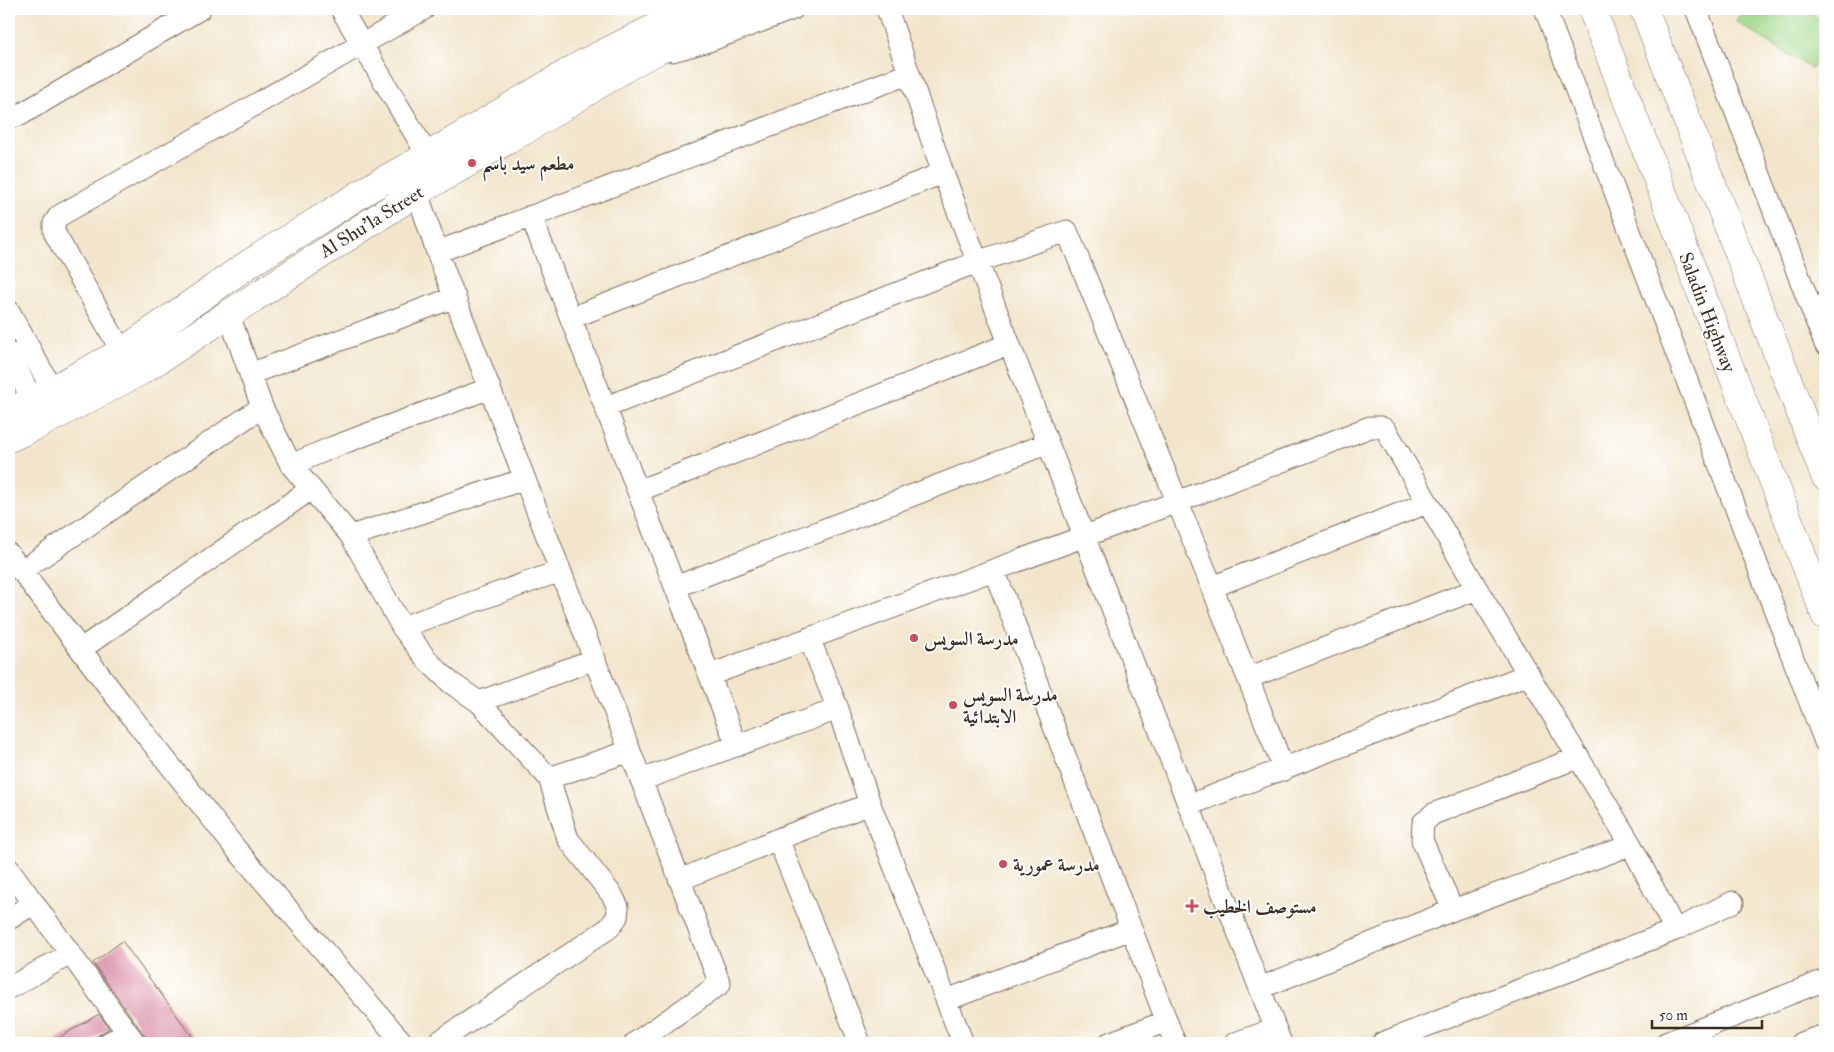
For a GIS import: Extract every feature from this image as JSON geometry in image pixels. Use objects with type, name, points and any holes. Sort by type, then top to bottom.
[{"type":"main road","name":"Al Shu'la Street","points":[[9,438],[40,408],[284,241],[375,185],[428,156],[584,63],[693,9]]},
{"type":"main road","name":"Al Shu'la Street","points":[[40,408],[141,372],[416,192],[525,130],[635,62],[737,9]]},
{"type":"main road","name":"Saladin Highway","points":[[1592,9],[1825,615]]},
{"type":"main road","points":[[1644,9],[1825,476]]},
{"type":"street","points":[[9,118],[20,115],[200,9]]},
{"type":"street","points":[[341,9],[428,156]]},
{"type":"street","points":[[122,352],[54,232],[54,223],[59,216],[424,9]]},
{"type":"street","points":[[635,62],[709,41],[793,9]]},
{"type":"street","points":[[887,9],[943,174],[1278,1036],[1235,1043]]},
{"type":"street","points":[[1546,9],[1825,742]]},
{"type":"street","points":[[1696,9],[1825,344]]},
{"type":"street","points":[[437,252],[908,74]]},
{"type":"street","points":[[571,318],[943,174]]},
{"type":"street","points":[[416,192],[437,252],[720,984],[635,1043]]},
{"type":"street","points":[[531,216],[737,746]]},
{"type":"street","points":[[606,407],[977,262],[1068,231],[1284,770]]},
{"type":"street","points":[[250,374],[455,298]]},
{"type":"street","points":[[9,310],[40,408]]},
{"type":"street","points":[[229,315],[262,407],[291,464],[351,536],[402,627],[434,666],[451,683],[479,702],[549,778],[568,839],[612,895],[618,907],[617,917],[610,928],[437,1043]]},
{"type":"street","points":[[638,491],[1009,344]]},
{"type":"street","points":[[9,354],[40,408]]},
{"type":"street","points":[[291,464],[490,388]]},
{"type":"street","points":[[21,571],[262,407]]},
{"type":"street","points":[[710,674],[1177,502],[1370,427],[1380,427],[1386,430],[1477,589],[1631,845],[1675,930]]},
{"type":"street","points":[[675,587],[1048,443]]},
{"type":"street","points":[[351,536],[525,479]]},
{"type":"street","points":[[81,649],[311,489]]},
{"type":"street","points":[[1212,587],[1427,503]]},
{"type":"street","points":[[9,554],[236,849],[403,1043]]},
{"type":"street","points":[[994,570],[1175,1043]]},
{"type":"street","points":[[402,627],[560,571]]},
{"type":"street","points":[[1248,678],[1477,589]]},
{"type":"street","points":[[809,638],[838,709],[870,804],[963,1043]]},
{"type":"street","points":[[479,702],[594,659]]},
{"type":"street","points":[[1189,805],[1529,674]]},
{"type":"street","points":[[641,780],[838,709]]},
{"type":"street","points":[[549,778],[630,751]]},
{"type":"street","points":[[1453,910],[1422,840],[1423,823],[1433,814],[1579,757]]},
{"type":"street","points":[[680,880],[778,839],[870,804]]},
{"type":"street","points":[[778,839],[860,1043]]},
{"type":"street","points":[[1260,988],[1453,910],[1631,845]]},
{"type":"street","points":[[9,869],[131,1038],[108,1043]]},
{"type":"street","points":[[1382,1043],[1675,930],[1733,902]]},
{"type":"street","points":[[9,918],[34,903]]},
{"type":"street","points":[[947,1000],[1131,929]]},
{"type":"street","points":[[9,988],[70,954]]},
{"type":"street","points":[[1666,1043],[1825,980]]},
{"type":"street","points":[[1109,1043],[1167,1021]]},
{"type":"street","points":[[1801,1043],[1825,1035]]},
{"type":"green space","points":[[1744,9],[1804,9],[1825,22],[1825,47],[1812,69],[1736,22]]},
{"type":"building","points":[[122,941],[197,1043],[147,1043],[145,1036],[93,963]]},
{"type":"building","points":[[99,1014],[109,1028],[87,1043],[50,1043]]},
{"type":"place","name":"مطعم سيد باسم","points":[[472,163]]},
{"type":"place","name":"مدرسة السويس","points":[[914,638]]},
{"type":"place","name":"مدرسة السويس الابتدائية","points":[[953,705]]},
{"type":"place","name":"مدرسة عمورية","points":[[1003,864]]},
{"type":"place","name":"مستوصف الخطيب","points":[[1192,906]]}]
